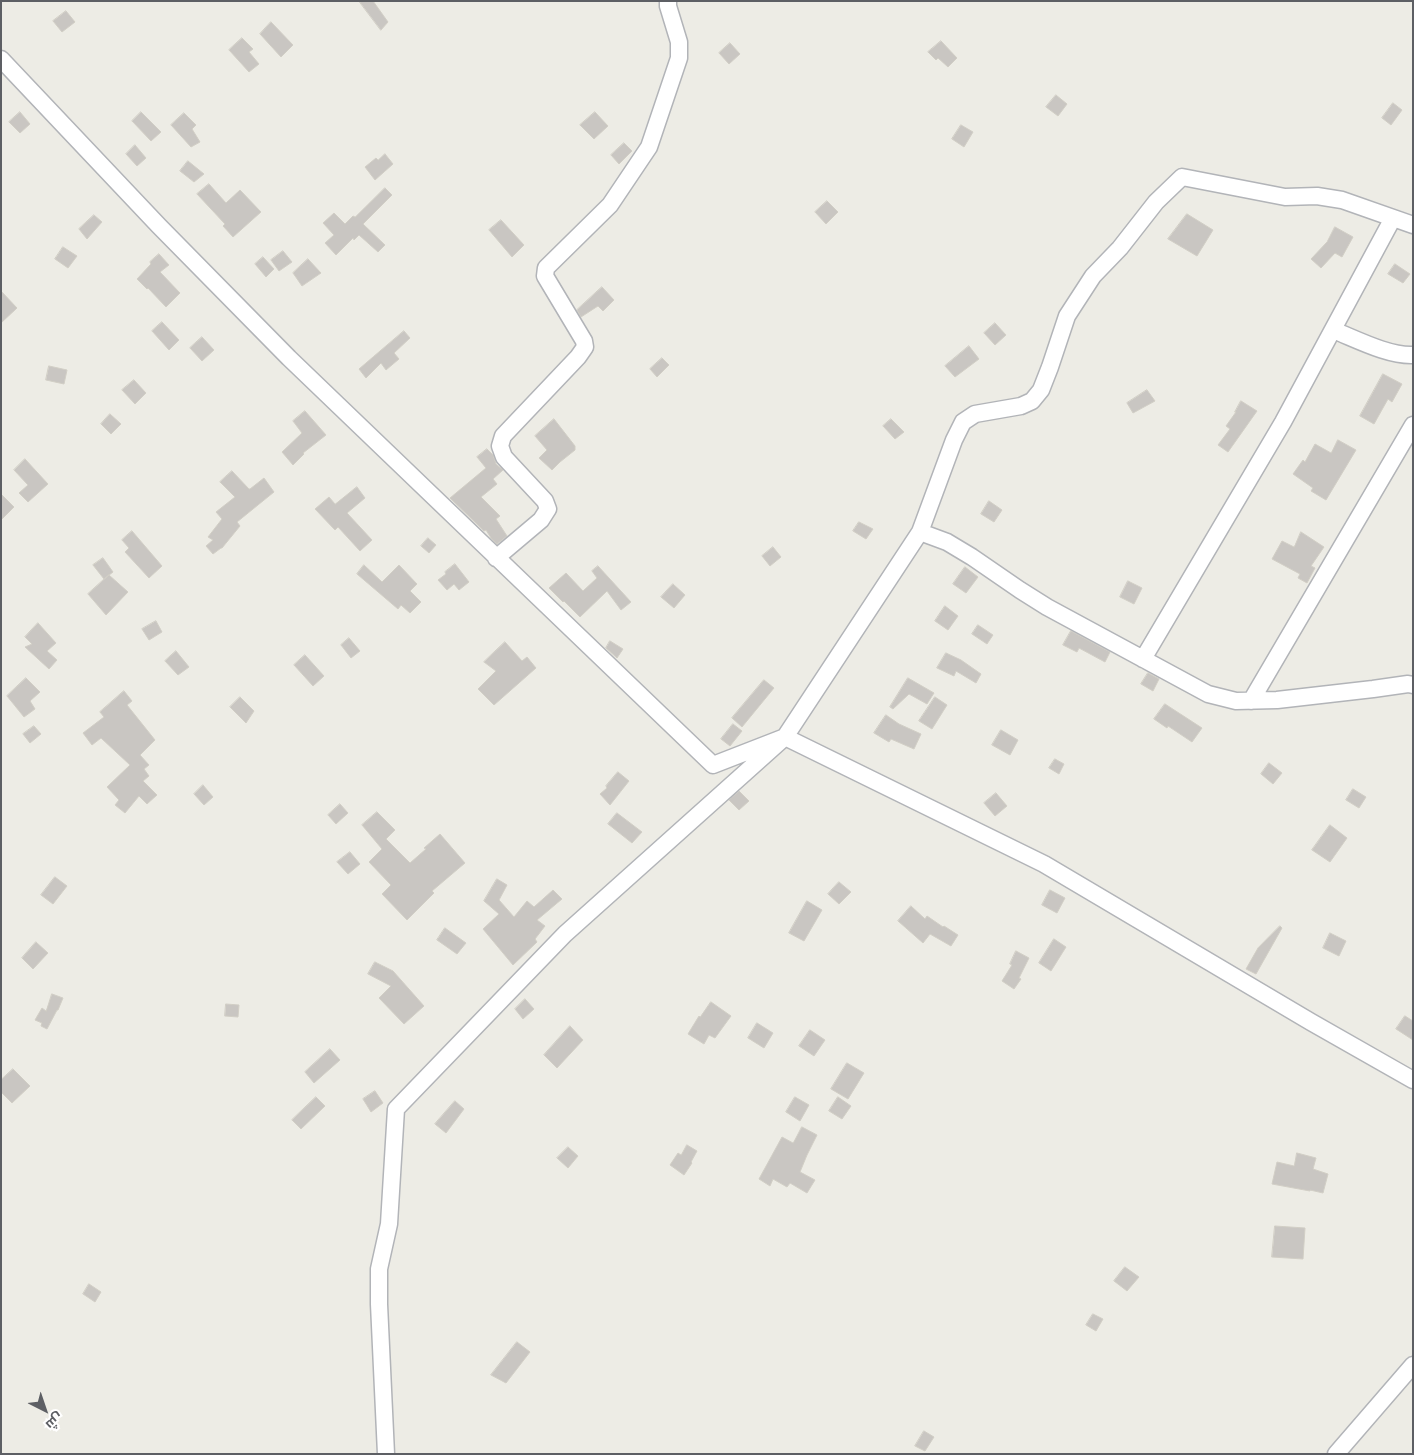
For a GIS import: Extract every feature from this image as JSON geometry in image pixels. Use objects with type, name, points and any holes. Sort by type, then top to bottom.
[{"type":"street","points":[[496,558],[541,520],[548,509],[545,501],[504,457],[500,446],[503,436],[578,357],[585,347],[584,341],[546,276],[546,268],[610,205],[649,147],[679,58],[679,42],[668,1]]},
{"type":"street","points":[[1,59],[158,226],[289,358],[713,765],[785,737],[1044,864],[1413,1080]]},
{"type":"street","points":[[386,1454],[379,1269],[389,1224],[396,1110],[565,934],[785,737],[920,532],[954,440],[963,422],[975,414],[1021,406],[1032,401],[1041,390],[1067,316],[1093,276],[1120,248],[1156,202],[1182,176],[1285,197],[1317,196],[1342,200],[1413,225]]},
{"type":"street","points":[[1143,659],[1283,422],[1393,218]]},
{"type":"street","points":[[1333,330],[1403,356],[1413,355]]},
{"type":"street","points":[[1251,700],[1413,425]]},
{"type":"street","points":[[920,532],[947,542],[1047,607],[1208,694],[1236,701],[1277,700],[1411,680]]},
{"type":"street","points":[[1336,1454],[1413,1365]]},
{"type":"building","points":[[359,1],[373,1],[388,22],[381,30]]},
{"type":"building","points":[[66,11],[75,22],[62,32],[53,21]]},
{"type":"building","points":[[271,22],[293,45],[281,57],[260,34]]},
{"type":"building","points":[[242,38],[253,49],[249,52],[259,64],[249,72],[229,50]]},
{"type":"building","points":[[941,41],[957,58],[948,67],[938,58],[936,60],[928,52]]},
{"type":"building","points":[[730,43],[740,54],[729,64],[719,53]]},
{"type":"building","points":[[1056,95],[1067,104],[1058,116],[1046,107]]},
{"type":"building","points":[[1393,103],[1402,110],[1391,125],[1382,118]]},
{"type":"building","points":[[20,112],[30,124],[20,133],[9,122]]},
{"type":"building","points":[[141,112],[161,132],[151,141],[132,121]]},
{"type":"building","points":[[595,112],[608,126],[594,139],[580,125]]},
{"type":"building","points":[[184,113],[196,125],[192,129],[200,142],[191,147],[171,125]]},
{"type":"building","points":[[961,125],[973,132],[964,147],[952,139]]},
{"type":"building","points":[[624,143],[632,151],[619,164],[611,155]]},
{"type":"building","points":[[135,145],[146,158],[137,166],[126,154]]},
{"type":"building","points":[[385,154],[393,164],[375,180],[365,167],[376,158],[378,160]]},
{"type":"building","points":[[188,161],[204,174],[194,182],[180,171]]},
{"type":"building","points":[[209,184],[226,203],[240,190],[261,212],[233,237],[223,226],[225,224],[197,194]]},
{"type":"building","points":[[385,188],[392,195],[363,224],[385,245],[378,252],[359,235],[354,240],[353,238],[336,255],[325,243],[334,235],[323,223],[334,213],[345,224]]},
{"type":"building","points":[[827,201],[838,212],[826,224],[815,212]]},
{"type":"building","points":[[1187,214],[1213,230],[1197,256],[1168,239]]},
{"type":"building","points":[[94,215],[102,222],[87,239],[79,229]]},
{"type":"building","points":[[501,220],[524,245],[512,257],[489,230]]},
{"type":"building","points":[[1335,227],[1353,237],[1342,257],[1335,253],[1321,268],[1311,259],[1327,242]]},
{"type":"building","points":[[63,247],[77,256],[68,268],[55,259]]},
{"type":"building","points":[[283,251],[292,262],[279,271],[271,260]]},
{"type":"building","points":[[159,254],[169,265],[160,272],[180,293],[166,307],[137,279]]},
{"type":"building","points":[[263,257],[274,269],[266,277],[255,264]]},
{"type":"building","points":[[308,259],[321,273],[302,286],[293,273]]},
{"type":"building","points":[[1395,264],[1410,274],[1403,283],[1388,274]]},
{"type":"building","points":[[602,287],[614,300],[603,311],[598,306],[581,317],[577,310]]},
{"type":"building","points":[[1,291],[17,308],[1,323]]},
{"type":"building","points":[[162,322],[179,340],[169,350],[152,331]]},
{"type":"building","points":[[995,323],[1006,335],[995,345],[984,333]]},
{"type":"building","points":[[404,331],[410,338],[394,353],[399,359],[386,370],[381,363],[366,378],[359,369]]},
{"type":"building","points":[[202,337],[214,350],[202,361],[190,348]]},
{"type":"building","points":[[969,346],[979,359],[955,377],[945,366]]},
{"type":"building","points":[[662,358],[669,365],[657,377],[650,369]]},
{"type":"building","points":[[49,366],[67,370],[64,384],[46,380]]},
{"type":"building","points":[[1383,374],[1402,384],[1392,402],[1388,399],[1374,424],[1360,416]]},
{"type":"building","points":[[134,380],[146,393],[135,404],[122,390]]},
{"type":"building","points":[[1147,390],[1155,401],[1133,413],[1127,403]]},
{"type":"building","points":[[1241,401],[1257,411],[1228,452],[1218,445],[1230,429],[1226,426]]},
{"type":"building","points":[[305,411],[326,435],[303,453],[293,465],[282,452],[302,433],[293,421]]},
{"type":"building","points":[[110,414],[121,424],[111,434],[101,424]]},
{"type":"building","points":[[554,419],[575,446],[575,450],[552,470],[539,458],[547,450],[535,436]]},
{"type":"building","points":[[891,419],[904,432],[895,439],[883,426]]},
{"type":"building","points":[[1338,440],[1356,450],[1326,500],[1311,491],[1313,488],[1293,474],[1303,460],[1305,462],[1315,444],[1331,453]]},
{"type":"building","points":[[487,449],[493,455],[496,464],[503,470],[493,479],[497,484],[481,497],[500,516],[496,519],[507,536],[497,544],[486,530],[484,531],[450,498],[486,468],[477,457]]},
{"type":"building","points":[[25,459],[48,484],[28,502],[19,493],[28,485],[14,470]]},
{"type":"building","points":[[232,471],[249,489],[264,478],[274,492],[237,522],[240,526],[222,548],[213,554],[206,546],[213,540],[208,537],[222,519],[216,512],[235,497],[220,482]]},
{"type":"building","points":[[357,487],[365,498],[347,513],[372,540],[360,551],[338,527],[335,530],[315,509],[329,497],[335,504]]},
{"type":"building","points":[[1,494],[14,507],[1,520]]},
{"type":"building","points":[[989,501],[1002,510],[994,522],[981,514]]},
{"type":"building","points":[[859,522],[873,529],[866,539],[853,531]]},
{"type":"building","points":[[132,531],[162,566],[149,578],[125,552],[129,548],[122,540]]},
{"type":"building","points":[[1301,532],[1324,547],[1311,566],[1315,568],[1307,583],[1298,578],[1300,574],[1272,559],[1282,541],[1294,547]]},
{"type":"building","points":[[428,538],[436,545],[429,553],[421,546]]},
{"type":"building","points":[[773,547],[781,557],[770,566],[762,556]]},
{"type":"building","points":[[103,558],[113,572],[104,579],[93,565]]},
{"type":"building","points":[[455,564],[469,582],[459,590],[454,584],[447,590],[438,580]]},
{"type":"building","points":[[364,565],[382,582],[399,565],[417,584],[410,591],[421,602],[410,613],[401,605],[398,609],[357,574]]},
{"type":"building","points":[[598,566],[631,602],[621,610],[607,591],[580,617],[549,588],[566,573],[583,591],[597,578],[592,571]]},
{"type":"building","points":[[965,567],[978,577],[966,593],[953,584]]},
{"type":"building","points":[[109,575],[128,592],[106,615],[88,594]]},
{"type":"building","points":[[1128,581],[1142,588],[1134,604],[1120,597]]},
{"type":"building","points":[[673,584],[685,595],[674,608],[661,597]]},
{"type":"building","points":[[945,606],[958,616],[948,630],[935,621]]},
{"type":"building","points":[[156,621],[162,632],[149,640],[142,629]]},
{"type":"building","points":[[38,623],[56,643],[47,651],[57,660],[49,669],[25,647],[32,644],[25,637]]},
{"type":"building","points":[[978,625],[993,635],[987,644],[972,634]]},
{"type":"building","points":[[1071,631],[1110,652],[1105,662],[1079,648],[1077,652],[1063,645]]},
{"type":"building","points":[[349,638],[360,651],[351,658],[341,645]]},
{"type":"building","points":[[610,641],[623,649],[617,658],[606,648]]},
{"type":"building","points":[[505,642],[522,661],[527,657],[536,668],[494,705],[478,689],[496,671],[484,662]]},
{"type":"building","points":[[176,651],[189,667],[178,675],[165,661]]},
{"type":"building","points":[[946,653],[961,660],[981,674],[976,683],[956,671],[954,676],[937,668]]},
{"type":"building","points":[[305,655],[324,676],[313,686],[294,665]]},
{"type":"building","points":[[1148,673],[1159,679],[1153,691],[1141,684]]},
{"type":"building","points":[[26,678],[40,692],[30,701],[35,709],[24,717],[7,696]]},
{"type":"building","points":[[908,678],[934,693],[927,704],[909,694],[893,709],[890,707]]},
{"type":"building","points":[[764,680],[774,688],[742,727],[732,718]]},
{"type":"building","points":[[124,691],[132,701],[127,705],[155,740],[140,755],[149,765],[144,769],[149,776],[143,781],[157,795],[147,804],[139,796],[125,813],[115,805],[119,800],[107,787],[130,765],[101,738],[92,745],[83,733],[104,717],[100,712]]},
{"type":"building","points":[[240,697],[254,711],[246,723],[230,707]]},
{"type":"building","points":[[935,697],[947,705],[932,729],[919,721]]},
{"type":"building","points":[[1165,704],[1202,728],[1192,742],[1154,719]]},
{"type":"building","points":[[886,715],[899,724],[921,734],[914,749],[891,739],[889,742],[874,733]]},
{"type":"building","points":[[733,724],[742,731],[730,746],[721,739]]},
{"type":"building","points":[[34,726],[41,734],[30,743],[23,734]]},
{"type":"building","points":[[1001,730],[1018,740],[1010,755],[992,745]]},
{"type":"building","points":[[1055,759],[1064,764],[1059,774],[1049,768]]},
{"type":"building","points":[[1269,763],[1282,773],[1273,784],[1261,774]]},
{"type":"building","points":[[618,772],[629,781],[610,805],[600,794],[607,788],[606,786]]},
{"type":"building","points":[[203,785],[213,797],[204,805],[194,794]]},
{"type":"building","points":[[1353,789],[1366,797],[1359,808],[1346,800]]},
{"type":"building","points":[[739,791],[749,801],[739,810],[729,800]]},
{"type":"building","points":[[996,793],[1007,806],[995,816],[984,803]]},
{"type":"building","points":[[340,804],[348,813],[336,824],[328,815]]},
{"type":"building","points":[[377,812],[395,830],[386,839],[410,863],[440,834],[465,863],[432,891],[434,893],[407,920],[382,894],[391,885],[369,862],[382,849],[362,825]]},
{"type":"building","points":[[617,813],[642,832],[632,843],[608,824]]},
{"type":"building","points":[[1330,825],[1347,838],[1330,862],[1312,850]]},
{"type":"building","points":[[350,852],[360,864],[348,874],[337,862]]},
{"type":"building","points":[[55,877],[67,886],[53,904],[41,895]]},
{"type":"building","points":[[497,879],[507,885],[499,900],[514,917],[527,901],[534,907],[553,890],[562,899],[537,920],[545,926],[535,939],[537,942],[513,965],[483,929],[499,914],[484,901]]},
{"type":"building","points":[[839,882],[851,892],[839,904],[828,894]]},
{"type":"building","points":[[1050,890],[1065,898],[1057,913],[1042,905]]},
{"type":"building","points":[[807,901],[822,910],[804,941],[789,933]]},
{"type":"building","points":[[911,906],[925,919],[927,916],[958,935],[951,946],[930,934],[923,943],[898,921]]},
{"type":"building","points":[[1280,926],[1282,928],[1256,974],[1246,969],[1258,948]]},
{"type":"building","points":[[445,928],[466,943],[457,954],[437,940]]},
{"type":"building","points":[[1330,933],[1346,941],[1339,956],[1323,948]]},
{"type":"building","points":[[1054,939],[1066,947],[1051,971],[1039,963]]},
{"type":"building","points":[[36,942],[48,953],[33,969],[22,958]]},
{"type":"building","points":[[1016,951],[1029,958],[1019,978],[1021,979],[1014,989],[1002,981],[1012,965],[1010,964]]},
{"type":"building","points":[[375,962],[393,971],[424,1006],[404,1024],[379,998],[391,986],[368,974]]},
{"type":"building","points":[[52,994],[63,998],[47,1029],[41,1026],[42,1023],[35,1020],[42,1008],[46,1011]]},
{"type":"building","points":[[525,999],[534,1009],[523,1019],[515,1009]]},
{"type":"building","points":[[711,1002],[731,1016],[715,1038],[709,1035],[704,1044],[688,1034],[699,1016]]},
{"type":"building","points":[[226,1004],[239,1005],[238,1017],[225,1016]]},
{"type":"building","points":[[1405,1016],[1413,1021],[1413,1040],[1396,1029]]},
{"type":"building","points":[[757,1023],[773,1033],[764,1048],[748,1038]]},
{"type":"building","points":[[570,1026],[583,1040],[557,1068],[544,1055]]},
{"type":"building","points":[[810,1030],[825,1040],[814,1056],[799,1046]]},
{"type":"building","points":[[330,1049],[340,1060],[314,1083],[305,1072]]},
{"type":"building","points":[[847,1063],[864,1073],[848,1099],[831,1089]]},
{"type":"building","points":[[13,1069],[30,1086],[12,1103],[1,1092],[1,1080]]},
{"type":"building","points":[[375,1091],[383,1103],[371,1112],[363,1099]]},
{"type":"building","points":[[316,1097],[325,1106],[301,1129],[292,1120]]},
{"type":"building","points":[[795,1097],[809,1105],[800,1121],[786,1112]]},
{"type":"building","points":[[838,1097],[851,1106],[842,1119],[829,1111]]},
{"type":"building","points":[[455,1101],[464,1109],[446,1133],[435,1124]]},
{"type":"building","points":[[802,1127],[817,1135],[800,1172],[815,1180],[807,1193],[790,1183],[787,1187],[773,1179],[770,1186],[759,1179],[782,1137],[793,1143]]},
{"type":"building","points":[[687,1145],[697,1151],[684,1175],[670,1165],[678,1153],[681,1155]]},
{"type":"building","points":[[568,1147],[578,1156],[568,1168],[557,1158]]},
{"type":"building","points":[[1297,1153],[1316,1158],[1313,1169],[1328,1174],[1323,1193],[1272,1184],[1277,1162],[1294,1166]]},
{"type":"building","points":[[1275,1226],[1305,1228],[1303,1259],[1272,1257]]},
{"type":"building","points":[[1125,1267],[1139,1277],[1127,1291],[1114,1281]]},
{"type":"building","points":[[89,1284],[101,1292],[95,1302],[83,1294]]},
{"type":"building","points":[[1093,1314],[1103,1319],[1096,1331],[1086,1325]]},
{"type":"building","points":[[517,1342],[530,1352],[506,1383],[491,1375]]},
{"type":"building","points":[[924,1431],[934,1437],[925,1451],[915,1446]]}]
